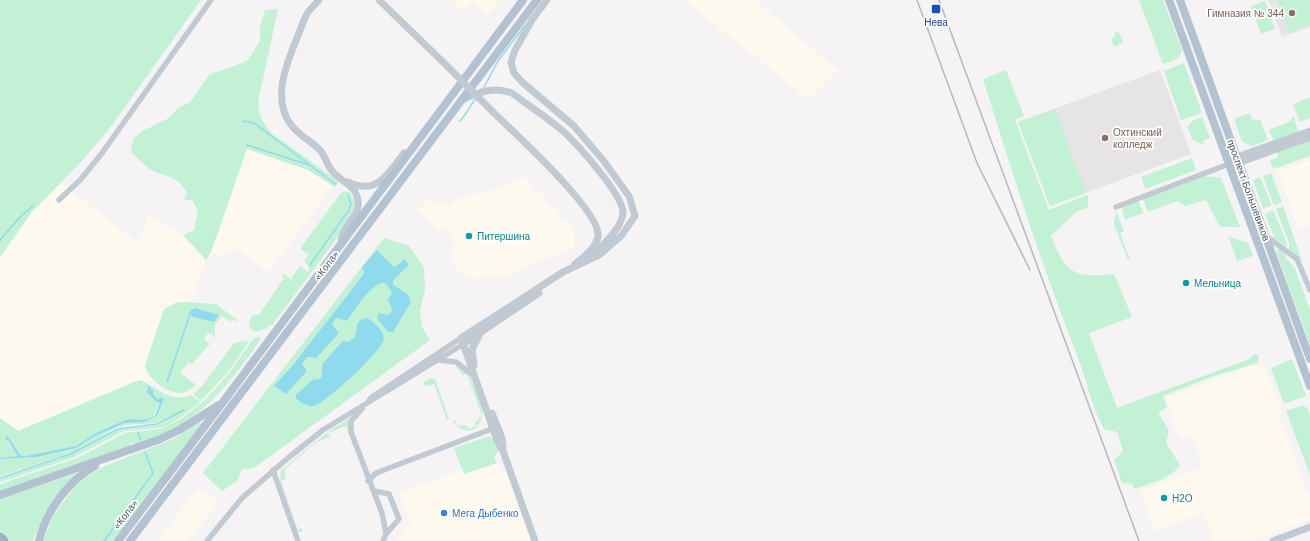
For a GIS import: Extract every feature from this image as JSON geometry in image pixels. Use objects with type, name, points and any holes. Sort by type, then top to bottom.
[{"type":"highway","points":[[0,538],[4,541]]},
{"type":"main road","name":"«Кола»","points":[[118,541],[224,402],[340,244],[523,0]]},
{"type":"main road","name":"«Кола»","points":[[130,541],[537,0]]},
{"type":"main road","name":"проспект Большевиков","points":[[1169,0],[1310,386]]},
{"type":"main road","name":"проспект Большевиков","points":[[1180,0],[1310,359]]},
{"type":"main road","points":[[1274,286],[1283,283]]},
{"type":"main road","points":[[39,541],[46,521],[54,506],[76,480],[89,469],[103,461],[179,430],[224,402]]},
{"type":"main road","points":[[0,495],[132,449]]},
{"type":"street","points":[[59,200],[81,179],[102,153],[211,0]]},
{"type":"street","points":[[320,0],[308,12],[304,20],[284,76],[281,98],[286,116],[292,126],[320,151],[332,171],[344,180],[355,192],[358,204],[355,215],[341,235],[340,244]]},
{"type":"street","points":[[207,541],[237,503],[273,470],[323,430],[368,402],[375,400],[438,360],[463,340],[482,331],[566,275],[571,268],[594,247],[598,236],[597,228],[591,216],[575,194],[379,0]]},
{"type":"street","points":[[547,0],[532,20],[515,50],[511,62],[514,73],[522,82],[574,126],[598,154],[630,196],[635,216],[621,236],[599,255],[571,268]]},
{"type":"street","points":[[386,534],[382,513],[374,491],[368,481],[350,426],[354,416],[372,397],[463,340],[599,249],[615,232],[623,213],[620,199],[590,160],[564,132],[512,93],[504,90],[487,89],[461,100]]},
{"type":"street","points":[[1116,208],[1310,131]]},
{"type":"street","points":[[1238,160],[1310,137]]},
{"type":"street","points":[[344,180],[361,187],[376,184],[384,178],[406,150],[412,148]]},
{"type":"street","points":[[1266,236],[1297,259],[1310,290]]},
{"type":"street","points":[[474,366],[472,349],[482,331]]},
{"type":"street","points":[[463,340],[474,366],[494,425],[497,439],[503,451],[535,541]]},
{"type":"street","points":[[463,340],[473,375],[494,425],[502,438],[503,451]]},
{"type":"street","points":[[438,360],[456,362],[473,375]]},
{"type":"street","points":[[368,481],[376,473],[484,432],[494,425]]},
{"type":"street","points":[[484,432],[497,439]]},
{"type":"street","points":[[273,470],[298,541]]},
{"type":"street","points":[[374,491],[389,494],[399,519],[386,534],[383,541]]},
{"type":"street","points":[[1273,541],[1310,527]]},
{"type":"shaded area","points":[[452,0],[500,0],[489,14],[472,2],[463,12]]},
{"type":"shaded area","points":[[684,0],[755,0],[838,71],[808,99]]},
{"type":"shaded area","name":"Гимназия № 344","points":[[1268,0],[1310,0],[1310,27],[1282,37]]},
{"type":"shaded area","name":"Охтинский колледж","points":[[1160,70],[1191,154],[1050,206],[1018,122]]},
{"type":"shaded area","points":[[247,149],[308,170],[333,186],[268,272],[237,249],[222,256],[211,252]]},
{"type":"shaded area","points":[[1310,160],[1310,225],[1299,229],[1278,171]]},
{"type":"shaded area","points":[[527,177],[533,191],[537,190],[539,194],[543,193],[548,206],[552,205],[554,209],[557,208],[561,221],[568,219],[575,237],[573,248],[505,276],[474,278],[456,269],[450,252],[456,249],[447,228],[435,230],[433,224],[417,210],[429,198],[436,203],[448,205],[454,200],[495,189]]},
{"type":"shaded area","points":[[61,183],[137,242],[148,216],[183,235],[206,260],[161,385],[139,380],[18,431],[0,418],[0,257],[32,212]]},
{"type":"shaded area","points":[[1263,362],[1283,413],[1279,415],[1310,500],[1310,520],[1253,541],[1214,541],[1203,513],[1155,531],[1140,491],[1203,467],[1191,434],[1180,437],[1165,398]]},
{"type":"shaded area","points":[[497,463],[501,473],[506,471],[531,541],[397,541],[411,522],[399,493],[463,470],[465,474]]},
{"type":"shaded area","points":[[197,489],[219,501],[188,541],[158,541]]},
{"type":"green space","points":[[0,0],[201,0],[113,124],[82,161],[32,212],[0,257]]},
{"type":"green space","points":[[1139,0],[1163,0],[1182,50],[1175,60],[1163,64]]},
{"type":"green space","name":"Гимназия № 344","points":[[1277,0],[1310,0],[1310,25],[1289,33]]},
{"type":"green space","points":[[1265,1],[1275,29],[1261,34],[1251,6]]},
{"type":"green space","points":[[278,9],[258,102],[261,118],[270,132],[338,181],[338,183],[335,187],[308,170],[247,149],[211,252],[206,260],[183,235],[194,230],[198,211],[193,201],[184,199],[187,192],[179,183],[172,178],[153,171],[144,165],[131,152],[133,139],[141,132],[169,118],[178,108],[190,102],[210,74],[248,60],[260,41],[260,26],[265,10]]},
{"type":"green space","points":[[1118,31],[1123,41],[1121,44],[1114,47],[1111,38],[1116,36],[1114,32]]},
{"type":"green space","points":[[1184,63],[1202,113],[1181,120],[1164,71]]},
{"type":"green space","points":[[1006,70],[1024,116],[1015,120],[1049,210],[1088,195],[1088,207],[1076,212],[1051,236],[1061,259],[1073,271],[1080,274],[1114,274],[1132,317],[1089,333],[1117,408],[1249,359],[1255,354],[1259,356],[1257,363],[1211,377],[1163,396],[1167,407],[1158,413],[1169,430],[1166,443],[1180,465],[1166,477],[1135,489],[1132,484],[1122,483],[1114,460],[1123,451],[1117,432],[1104,429],[1095,411],[1081,367],[1028,219],[983,79]]},
{"type":"green space","points":[[1310,97],[1310,118],[1300,122],[1293,104]]},
{"type":"green space","points":[[1055,109],[1086,193],[1050,206],[1018,122]]},
{"type":"green space","points":[[1250,113],[1253,121],[1260,119],[1268,140],[1252,146],[1242,142],[1234,119]]},
{"type":"green space","points":[[1202,117],[1210,138],[1202,141],[1204,145],[1193,140],[1187,127],[1192,121]]},
{"type":"green space","points":[[1294,117],[1298,132],[1274,141],[1269,130],[1291,121]]},
{"type":"green space","points":[[1310,140],[1310,156],[1273,169],[1270,160],[1278,157],[1277,152]]},
{"type":"green space","points":[[1192,158],[1196,170],[1145,189],[1141,177]]},
{"type":"green space","points":[[1271,173],[1282,202],[1274,205],[1263,176]]},
{"type":"green space","points":[[1204,176],[1221,178],[1240,227],[1220,227],[1206,200],[1185,206],[1178,201],[1148,212],[1143,199]]},
{"type":"green space","points":[[1260,177],[1272,206],[1263,208],[1253,180]]},
{"type":"green space","points":[[345,191],[350,193],[355,207],[346,226],[273,324],[265,329],[254,332],[249,326],[249,321],[253,315],[259,315],[284,278],[282,275],[283,273],[291,279],[300,266],[308,272],[310,269],[304,260],[309,255],[301,249],[302,246],[341,193]]},
{"type":"green space","points":[[1138,200],[1143,213],[1125,220],[1122,207]]},
{"type":"green space","points":[[1283,206],[1302,261],[1289,249],[1289,243],[1276,209]]},
{"type":"green space","points":[[1273,210],[1287,247],[1275,239],[1265,214]]},
{"type":"green space","points":[[1116,211],[1124,231],[1120,233],[1130,260],[1128,260],[1114,224]]},
{"type":"green space","points":[[1228,236],[1248,243],[1253,256],[1237,261]]},
{"type":"green space","points":[[384,238],[409,246],[424,267],[425,290],[420,311],[422,327],[430,340],[254,468],[242,469],[237,481],[222,491],[203,473]]},
{"type":"green space","points":[[1278,249],[1285,253],[1286,258],[1295,268],[1310,310],[1310,345],[1276,251]]},
{"type":"green space","points":[[184,302],[216,304],[237,320],[235,322],[232,319],[230,322],[222,316],[215,325],[215,337],[208,333],[204,339],[210,344],[192,364],[189,362],[180,373],[196,385],[188,391],[176,393],[159,385],[150,375],[145,365],[164,309],[175,303]]},
{"type":"green space","points":[[259,337],[261,339],[235,375],[222,390],[209,404],[178,426],[158,436],[136,444],[130,442],[131,446],[0,493],[0,484],[77,458],[125,433],[160,429],[181,419],[206,399],[230,372],[253,339]]},
{"type":"green space","points":[[250,340],[229,371],[201,401],[193,394],[203,385],[234,343]]},
{"type":"green space","points":[[1292,359],[1306,396],[1284,404],[1271,368]]},
{"type":"green space","points":[[457,365],[468,372],[482,407],[482,416],[467,374],[463,375],[456,367]]},
{"type":"green space","points":[[431,378],[435,379],[449,419],[447,420],[434,384],[427,386],[424,385],[424,382]]},
{"type":"green space","points":[[139,380],[164,394],[176,397],[191,395],[200,402],[168,425],[159,428],[124,431],[72,458],[0,482],[0,479],[71,455],[118,430],[158,425],[184,410],[155,423],[125,425],[116,428],[72,453],[0,476],[0,459],[37,457],[76,448],[95,436],[125,423],[144,422],[157,416],[164,399],[158,401],[160,402],[154,414],[155,415],[143,420],[123,421],[94,434],[76,446],[25,456],[21,456],[7,435],[5,441],[8,440],[19,456],[0,458],[0,418],[18,431]],"holes":[[[148,386],[158,401],[154,399],[147,391]]]},
{"type":"green space","points":[[1303,405],[1307,408],[1310,415],[1310,475],[1286,411]]},
{"type":"green space","points":[[353,416],[348,430],[346,426],[328,433],[330,437],[317,442],[285,469],[285,479],[281,481],[298,530],[302,528],[302,532],[298,532],[280,481],[281,470],[328,432]]},
{"type":"green space","points":[[482,416],[477,427],[469,431],[459,428],[453,421],[455,420],[458,426],[467,425],[468,429],[476,426],[475,422]]},
{"type":"green space","points":[[200,422],[202,424],[113,541],[43,541],[53,516],[76,485],[100,468],[171,440]]},
{"type":"green space","points":[[489,436],[494,440],[499,450],[494,457],[497,463],[464,474],[454,448]]},
{"type":"green space","points":[[78,473],[54,498],[38,528],[33,541],[9,541],[0,533],[0,499]]},
{"type":"water","points":[[377,250],[394,267],[404,259],[409,265],[393,280],[393,285],[408,294],[411,302],[393,332],[388,332],[377,318],[379,313],[387,315],[391,313],[392,309],[388,300],[392,293],[387,284],[380,283],[369,292],[353,311],[347,321],[338,318],[334,320],[332,325],[339,333],[315,359],[312,357],[307,357],[302,364],[307,371],[286,394],[274,386],[293,365],[363,275],[364,271],[362,267]]},
{"type":"water","points":[[195,308],[219,315],[214,322],[193,317],[191,315],[191,311]]},
{"type":"water","points":[[367,318],[379,328],[384,339],[372,357],[351,378],[319,403],[309,406],[296,399],[296,395],[312,380],[320,379],[322,375],[323,363],[343,341],[348,342],[355,337],[358,323]]},
{"type":"water","points":[[147,385],[153,390],[153,394],[158,400],[160,397],[164,399],[157,416],[144,422],[125,423],[95,436],[76,448],[37,457],[0,459],[18,456],[8,440],[5,441],[7,435],[21,456],[25,456],[76,446],[94,434],[123,421],[130,419],[143,420],[155,416],[160,402],[157,402],[146,391],[148,390]]},
{"type":"waterway","points":[[483,89],[498,61],[526,24]]},
{"type":"waterway","points":[[459,121],[462,119],[476,98]]},
{"type":"waterway","points":[[243,121],[254,123],[335,184]]},
{"type":"waterway","points":[[247,145],[309,165]]},
{"type":"waterway","points":[[310,265],[349,210],[351,204],[348,195]]},
{"type":"waterway","points":[[0,240],[22,215],[33,206]]},
{"type":"waterway","points":[[167,382],[191,311]]},
{"type":"waterway","points":[[0,478],[71,454],[118,429],[157,424],[184,410]]},
{"type":"waterway","points":[[138,433],[141,440]]},
{"type":"waterway","points":[[104,541],[153,473],[145,452]]},
{"type":"railway","points":[[917,0],[977,163],[1030,270]]},
{"type":"railway","points":[[939,0],[1139,541]]},
{"type":"place","name":"Нева","points":[[936,9]]},
{"type":"place","name":"Гимназия № 344","points":[[1292,13]]},
{"type":"place","name":"Охтинский колледж","points":[[1105,138]]},
{"type":"place","name":"Питершина","points":[[469,236]]},
{"type":"place","name":"Мельница","points":[[1186,283]]},
{"type":"place","name":"H2O","points":[[1164,498]]},
{"type":"place","name":"Мега Дыбенко","points":[[444,513]]}]
